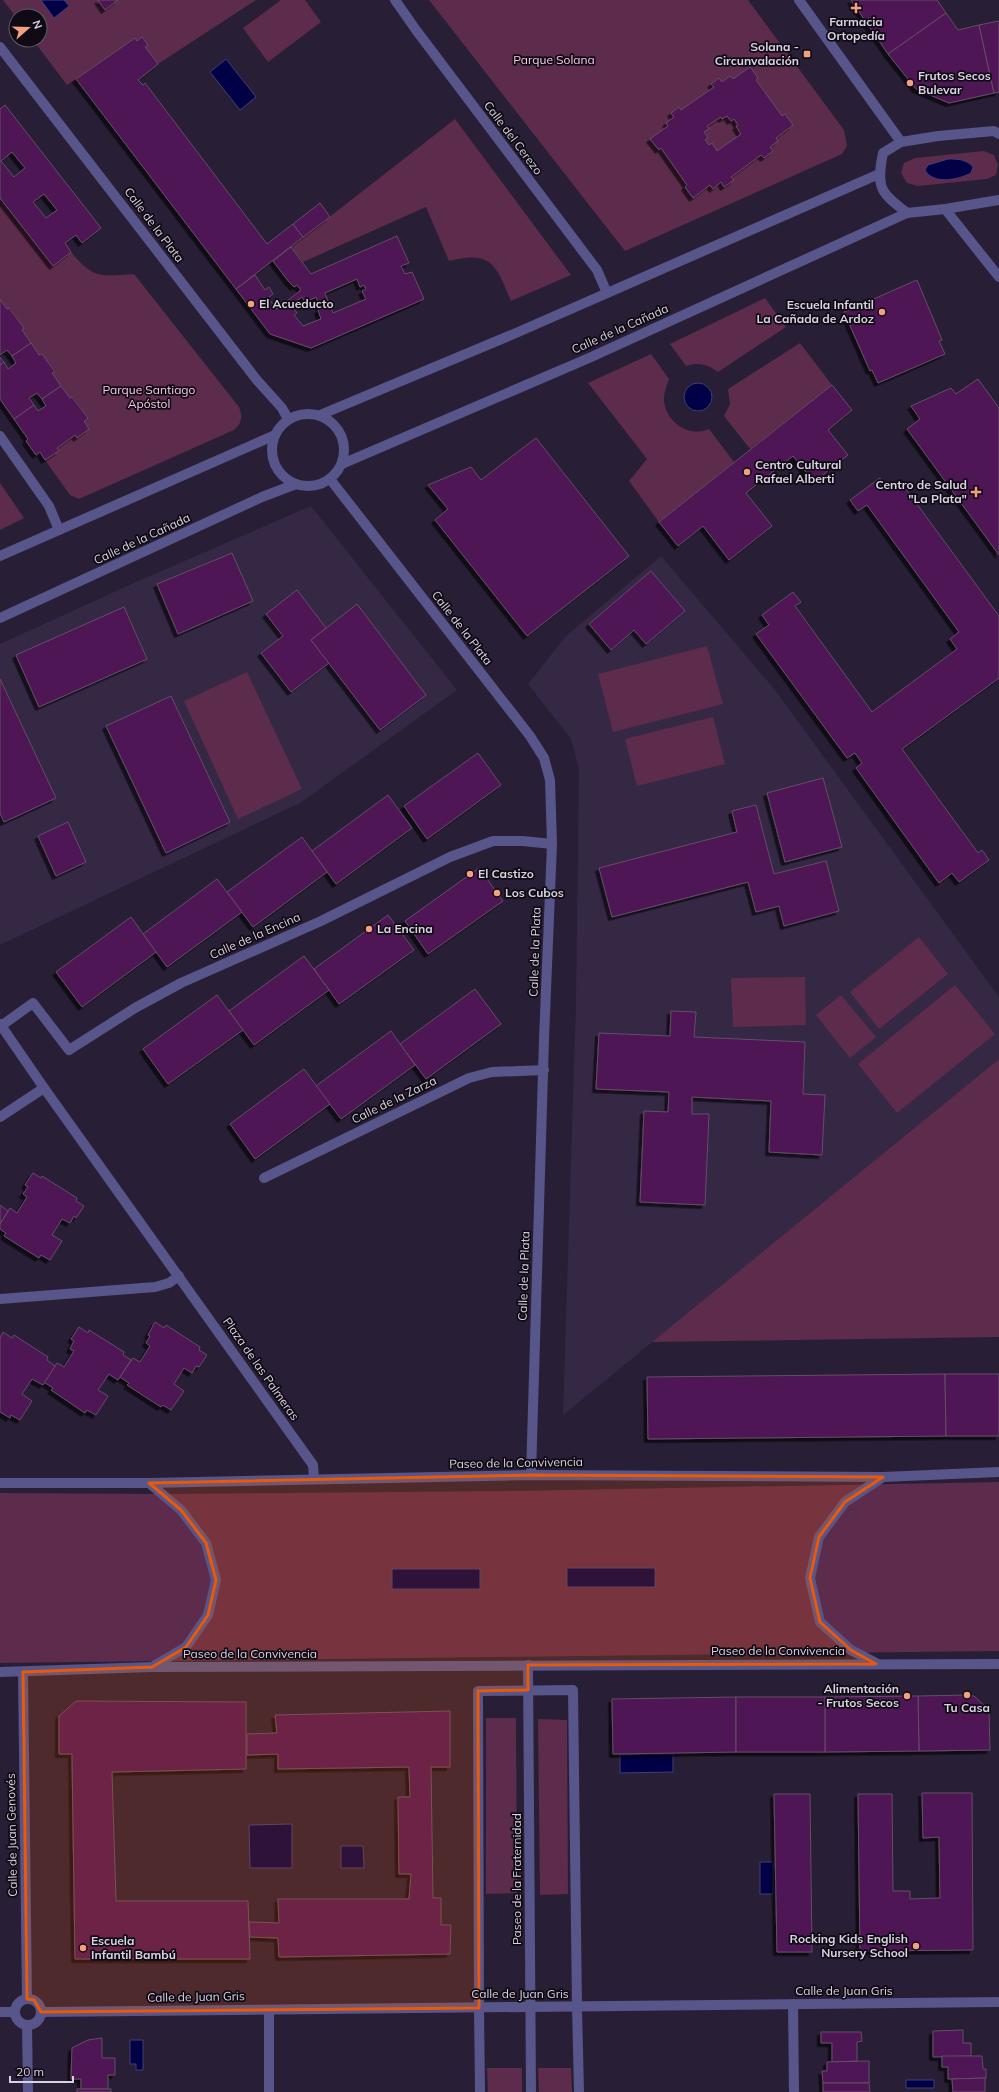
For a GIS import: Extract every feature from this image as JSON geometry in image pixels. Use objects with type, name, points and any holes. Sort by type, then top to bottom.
[{"type":"street","name":"Calle del Cerezo","points":[[395,0],[597,270],[607,293]]},
{"type":"street","points":[[799,0],[902,142]]},
{"type":"street","name":"Calle de la Plata","points":[[0,46],[256,379],[282,408],[288,419]]},
{"type":"street","points":[[906,213],[885,195],[879,174],[883,153],[902,142],[938,136],[994,131],[999,134]]},
{"type":"street","points":[[320,415],[607,293],[879,174]]},
{"type":"street","name":"Calle de la Cañada","points":[[342,464],[589,358],[906,213],[945,209],[999,200]]},
{"type":"street","points":[[945,209],[999,277]]},
{"type":"street","points":[[0,556],[275,435],[288,419],[298,415],[309,413],[320,415],[331,421],[341,435],[345,452],[342,464],[330,479],[320,484],[308,486],[296,484],[287,479],[275,464],[272,455],[275,435]]},
{"type":"street","points":[[0,436],[50,506],[59,530]]},
{"type":"street","name":"Calle de la Plata","points":[[330,479],[530,736],[544,758],[550,780],[552,844],[531,1475]]},
{"type":"street","name":"Calle de la Cañada","points":[[0,618],[262,497],[296,484]]},
{"type":"street","name":"Calle de la Encina","points":[[0,1025],[33,1003],[69,1050],[135,1008],[181,983],[321,921],[450,857],[493,841],[523,841],[552,844]]},
{"type":"street","name":"Plaza de las Palmeras","points":[[0,1025],[313,1465],[314,1480]]},
{"type":"street","name":"Calle de la Zarza","points":[[264,1178],[469,1078],[492,1072],[544,1070]]},
{"type":"street","points":[[0,1117],[44,1088]]},
{"type":"street","points":[[0,1299],[155,1287],[169,1284],[179,1276]]},
{"type":"street","name":"Paseo de la Convivencia","points":[[0,1483],[149,1483],[531,1475],[883,1477],[999,1472]]},
{"type":"street","name":"Paseo de la Convivencia","points":[[876,1664],[851,1650],[820,1622],[810,1578],[819,1537],[846,1502],[883,1477]]},
{"type":"street","name":"Paseo de la Convivencia","points":[[149,1483],[181,1510],[206,1543],[216,1580],[208,1615],[186,1647],[152,1667]]},
{"type":"street","name":"Paseo de la Convivencia","points":[[0,1672],[152,1667],[999,1664]]},
{"type":"street","name":"Paseo de la Fraternidad","points":[[528,1665],[531,2092]]},
{"type":"street","name":"Calle de Juan Genovés","points":[[23,1672],[27,1999]]},
{"type":"street","points":[[480,2092],[478,1691],[573,1690],[579,2092]]},
{"type":"street","points":[[27,1999],[34,2000],[39,2006],[41,2012],[39,2019],[34,2024],[28,2025],[21,2024],[16,2019],[14,2012],[16,2006],[21,2001],[27,1999]]},
{"type":"street","name":"Calle de Juan Gris","points":[[41,2012],[999,2002]]},
{"type":"street","points":[[793,2004],[794,2092]]},
{"type":"street","points":[[269,2010],[269,2092]]},
{"type":"street","points":[[0,2012],[14,2012]]},
{"type":"street","points":[[28,2025],[28,2092]]},
{"type":"highlighted area","points":[[531,1475],[883,1477],[845,1502],[819,1537],[810,1578],[820,1622],[851,1650],[876,1664],[528,1665],[528,1690],[478,1691],[479,2008],[41,2012],[34,2000],[27,1999],[23,1672],[152,1667],[186,1647],[208,1615],[216,1580],[206,1543],[181,1510],[149,1483]]},
{"type":"shaded area","points":[[41,0],[64,0],[69,6],[54,18]]},
{"type":"shaded area","points":[[226,59],[256,97],[240,110],[210,72]]},
{"type":"shaded area","points":[[948,159],[958,159],[968,162],[973,167],[971,173],[959,178],[946,180],[934,178],[925,170],[928,165]]},
{"type":"shaded area","points":[[698,383],[708,387],[712,397],[708,407],[698,411],[688,407],[684,397],[688,387]]},
{"type":"shaded area","points":[[311,506],[457,690],[300,803],[0,945],[0,644],[136,582]]},
{"type":"shaded area","points":[[661,556],[775,690],[999,997],[999,1059],[563,1415],[576,1003],[579,769],[571,739],[528,684],[566,636]]},
{"type":"shaded area","points":[[567,1568],[655,1568],[655,1587],[567,1587]]},
{"type":"shaded area","points":[[392,1569],[480,1569],[480,1589],[392,1589]]},
{"type":"shaded area","points":[[673,1754],[673,1772],[620,1773],[620,1755]]},
{"type":"shaded area","points":[[292,1824],[292,1868],[250,1868],[249,1825]]},
{"type":"shaded area","points":[[341,1846],[363,1846],[364,1868],[341,1868]]},
{"type":"shaded area","points":[[760,1862],[773,1862],[773,1894],[760,1894]]},
{"type":"shaded area","points":[[130,2040],[143,2040],[143,2070],[136,2070],[136,2064],[130,2064]]},
{"type":"shaded area","points":[[906,2080],[934,2080],[934,2088],[906,2088]]},
{"type":"green space","points":[[3,0],[256,0],[158,64],[145,47],[142,37],[137,41],[135,38],[67,85],[39,48],[48,48],[48,8],[9,8]]},
{"type":"green space","points":[[281,0],[305,0],[321,22],[268,62],[243,28]]},
{"type":"green space","name":"Parque Solana","points":[[429,0],[748,0],[844,130],[847,146],[842,154],[625,251]]},
{"type":"green space","points":[[455,119],[571,275],[511,301],[496,270],[484,259],[463,258],[449,261],[426,207],[303,262],[291,247]]},
{"type":"green space","points":[[984,151],[994,155],[998,165],[996,175],[987,179],[918,186],[907,183],[901,173],[904,163],[915,158]]},
{"type":"green space","name":"Parque Santiago Apóstol","points":[[0,198],[53,266],[71,252],[86,268],[92,272],[106,275],[134,274],[239,407],[241,420],[237,427],[234,430],[79,499],[70,495],[45,460],[58,451],[57,448],[75,435],[77,438],[89,429],[84,421],[88,418],[73,397],[70,398],[52,373],[55,371],[42,354],[39,355],[22,330],[24,328],[10,308],[7,309],[0,299]]},
{"type":"green space","points":[[765,298],[786,327],[718,372],[702,364],[686,366],[670,344]]},
{"type":"green space","points":[[800,343],[832,385],[750,449],[724,416],[730,404],[728,389]]},
{"type":"green space","points":[[651,354],[669,379],[664,399],[665,406],[671,419],[682,428],[688,430],[702,431],[709,429],[734,462],[659,522],[629,481],[647,459],[588,383]]},
{"type":"green space","points":[[0,483],[24,518],[0,530]]},
{"type":"green space","points":[[707,646],[723,704],[613,732],[598,674]]},
{"type":"green space","points":[[247,672],[302,789],[238,819],[184,701]]},
{"type":"green space","points":[[713,717],[725,764],[637,786],[625,739]]},
{"type":"green space","points":[[919,937],[948,974],[879,1029],[850,992]]},
{"type":"green space","points":[[805,977],[806,1025],[733,1027],[731,978]]},
{"type":"green space","points":[[955,985],[995,1034],[897,1113],[858,1064]]},
{"type":"green space","points":[[841,995],[876,1037],[850,1058],[816,1015]]},
{"type":"green space","points":[[999,1059],[999,1337],[652,1342]]},
{"type":"green space","points":[[999,1482],[999,1651],[0,1663],[0,1493],[162,1494],[514,1491]]},
{"type":"green space","points":[[486,1718],[516,1718],[517,1893],[486,1894]]},
{"type":"green space","points":[[538,1719],[567,1720],[568,1894],[540,1895]]},
{"type":"green space","points":[[487,2068],[522,2068],[522,2092],[488,2092]]},
{"type":"green space","points":[[538,2068],[571,2068],[572,2092],[539,2092]]},
{"type":"building","points":[[98,0],[118,0],[105,10]]},
{"type":"building","points":[[851,0],[937,0],[946,13],[888,54]]},
{"type":"building","points":[[946,13],[958,30],[979,25],[994,93],[949,103],[916,89],[888,54]]},
{"type":"building","points":[[999,21],[999,92],[994,93],[979,25]]},
{"type":"building","points":[[142,37],[148,45],[145,47],[158,64],[138,80],[143,85],[145,83],[267,244],[293,224],[303,237],[236,289],[76,79],[135,38],[137,41]]},
{"type":"building","points":[[750,67],[758,78],[756,80],[782,116],[785,114],[793,125],[776,138],[778,141],[770,147],[773,151],[764,158],[761,155],[731,177],[734,180],[724,187],[721,182],[713,189],[710,185],[693,198],[685,187],[687,185],[661,148],[659,150],[650,139],[668,126],[666,123],[674,117],[671,113],[679,107],[681,110],[714,87],[711,84],[719,78],[722,82],[730,76],[733,79]],"holes":[[[727,116],[731,121],[734,119],[741,134],[717,151],[712,143],[709,145],[705,140],[708,138],[704,132],[709,129],[707,126],[721,117],[722,119]]]},
{"type":"building","points":[[5,105],[101,228],[82,243],[76,235],[65,243],[71,252],[53,266],[0,198],[0,109]],"holes":[[[12,152],[25,168],[14,177],[1,161]],[[44,194],[57,210],[46,218],[33,202]]]},
{"type":"building","points":[[320,203],[330,217],[303,237],[293,224]]},
{"type":"building","points":[[397,236],[409,263],[401,266],[405,274],[412,272],[424,299],[311,348],[270,334],[236,289],[255,275],[265,290],[269,287],[273,294],[268,298],[277,309],[301,290],[297,285],[294,287],[289,282],[273,261],[291,247],[311,274]],"holes":[[[357,279],[360,287],[364,285],[366,289],[362,291],[366,299],[333,313],[330,305],[326,307],[324,302],[328,301],[325,293]],[[302,297],[305,302],[316,297],[321,309],[318,310],[321,319],[303,326],[294,315],[297,313],[291,305]]]},
{"type":"building","points":[[917,280],[942,340],[939,341],[945,354],[878,383],[872,370],[870,371],[844,312]]},
{"type":"building","points":[[0,299],[24,328],[22,330],[31,343],[12,356],[7,350],[0,355]]},
{"type":"building","points":[[31,343],[39,355],[42,354],[55,372],[52,373],[61,386],[42,399],[37,393],[29,398],[34,405],[14,419],[0,399],[0,365],[4,362],[8,369],[16,363],[12,356]]},
{"type":"building","points":[[0,357],[4,362],[0,365]]},
{"type":"building","name":"Centro de Salud \"La Plata\"","points":[[978,379],[999,408],[999,555],[907,429],[920,419],[911,406],[951,388],[956,394]]},
{"type":"building","name":"Centro Cultural Rafael Alberti","points":[[832,385],[852,410],[828,430],[848,455],[814,482],[793,456],[746,493],[772,526],[729,560],[703,526],[678,546],[659,522]]},
{"type":"building","points":[[61,386],[70,398],[72,397],[88,418],[84,421],[89,429],[77,438],[75,435],[57,448],[59,451],[45,460],[40,452],[36,455],[26,441],[28,439],[14,419],[34,405],[38,411],[46,406],[42,399]]},
{"type":"building","points":[[536,438],[629,556],[527,636],[435,520],[448,509],[428,485],[471,467],[481,480]]},
{"type":"building","points":[[880,478],[888,490],[900,481],[999,616],[999,678],[902,749],[978,853],[982,850],[989,860],[959,882],[952,873],[939,883],[856,768],[862,763],[855,753],[847,758],[756,634],[769,625],[762,615],[793,592],[801,602],[795,606],[872,712],[957,649],[950,639],[959,632],[867,505],[858,511],[850,500]]},
{"type":"building","points":[[232,553],[253,601],[178,634],[157,584]]},
{"type":"building","points":[[651,571],[685,611],[646,644],[634,630],[611,650],[589,624]]},
{"type":"building","points":[[297,590],[326,628],[311,640],[329,663],[291,692],[261,653],[283,636],[266,614]]},
{"type":"building","points":[[357,604],[426,695],[380,730],[311,640]]},
{"type":"building","points":[[124,607],[147,659],[39,707],[16,655]]},
{"type":"building","points":[[0,679],[56,798],[4,822],[0,813]]},
{"type":"building","points":[[171,696],[230,822],[166,853],[106,726]]},
{"type":"building","points":[[478,753],[501,785],[427,839],[404,806]]},
{"type":"building","points":[[823,778],[842,847],[785,862],[767,793]]},
{"type":"building","points":[[388,795],[412,828],[336,884],[312,851]]},
{"type":"building","points":[[756,805],[774,874],[826,861],[839,911],[784,926],[779,906],[756,912],[748,882],[612,917],[599,868],[737,832],[732,811]]},
{"type":"building","points":[[68,822],[86,862],[56,876],[38,836]]},
{"type":"building","points":[[302,837],[327,872],[253,927],[227,892]]},
{"type":"building","points":[[479,868],[503,901],[428,954],[405,921]]},
{"type":"building","points":[[217,879],[242,912],[167,967],[143,934]]},
{"type":"building","points":[[388,915],[414,950],[339,1004],[314,969]]},
{"type":"building","points":[[131,917],[156,952],[82,1007],[56,972]]},
{"type":"building","points":[[304,956],[329,990],[254,1045],[229,1011]]},
{"type":"building","points":[[475,989],[501,1024],[426,1079],[400,1044]]},
{"type":"building","points":[[217,995],[243,1030],[168,1084],[143,1049]]},
{"type":"building","points":[[671,1011],[696,1012],[694,1037],[805,1042],[803,1094],[825,1095],[822,1155],[769,1152],[771,1101],[692,1097],[692,1114],[709,1114],[705,1205],[640,1202],[644,1111],[668,1112],[669,1092],[596,1089],[599,1033],[670,1036]]},
{"type":"building","points":[[391,1031],[415,1065],[341,1119],[316,1086]]},
{"type":"building","points":[[304,1069],[330,1104],[255,1159],[230,1124]]},
{"type":"building","points":[[33,1173],[41,1178],[42,1176],[77,1198],[76,1201],[84,1206],[76,1218],[74,1216],[70,1223],[62,1219],[52,1235],[62,1241],[50,1260],[41,1255],[39,1258],[4,1236],[6,1233],[0,1229],[0,1224],[10,1208],[17,1213],[27,1197],[23,1194],[28,1187],[25,1185]]},
{"type":"building","points":[[0,1205],[8,1211],[0,1224]]},
{"type":"building","points":[[155,1322],[164,1328],[166,1325],[200,1347],[199,1350],[207,1355],[199,1367],[196,1366],[192,1373],[184,1368],[174,1384],[184,1391],[171,1410],[163,1405],[161,1407],[127,1385],[129,1383],[120,1377],[133,1358],[140,1362],[150,1346],[146,1343],[150,1336],[148,1335]]},
{"type":"building","points":[[79,1327],[88,1333],[89,1330],[124,1352],[123,1355],[131,1360],[118,1380],[109,1374],[98,1390],[108,1396],[96,1415],[87,1410],[85,1413],[51,1390],[53,1388],[44,1382],[57,1363],[64,1367],[74,1351],[70,1349],[74,1341],[71,1339]]},
{"type":"building","points":[[3,1332],[12,1338],[14,1335],[48,1357],[47,1360],[55,1366],[43,1385],[32,1379],[22,1394],[32,1401],[20,1420],[11,1415],[10,1418],[0,1412],[0,1338]]},
{"type":"building","points":[[945,1374],[946,1436],[648,1439],[647,1377]]},
{"type":"building","points":[[945,1374],[999,1374],[999,1436],[946,1436]]},
{"type":"building","points":[[918,1696],[974,1696],[989,1710],[990,1750],[919,1751]]},
{"type":"building","points":[[918,1696],[919,1751],[825,1752],[825,1697]]},
{"type":"building","points":[[736,1697],[736,1752],[613,1754],[612,1699]]},
{"type":"building","points":[[736,1697],[825,1697],[825,1752],[736,1752]]},
{"type":"building","points":[[76,1701],[246,1702],[246,1769],[112,1772],[116,1901],[248,1901],[250,1959],[75,1959],[72,1754],[59,1754],[59,1716]]},
{"type":"building","points":[[450,1711],[450,1767],[431,1767],[433,1898],[441,1898],[441,1925],[451,1925],[450,1954],[279,1957],[278,1938],[250,1937],[249,1922],[279,1923],[278,1899],[409,1899],[411,1874],[399,1874],[398,1797],[410,1797],[409,1767],[278,1769],[278,1754],[247,1755],[247,1734],[277,1733],[275,1715]]},
{"type":"building","points":[[922,1793],[972,1793],[973,1950],[860,1951],[858,1794],[892,1794],[893,1891],[910,1891],[910,1899],[940,1898],[939,1837],[923,1838]]},
{"type":"building","points":[[774,1794],[810,1794],[812,1952],[777,1952]]},
{"type":"building","points":[[963,2030],[963,2043],[971,2043],[971,2056],[933,2057],[933,2031]]},
{"type":"building","points":[[821,2032],[861,2032],[862,2041],[857,2042],[857,2061],[832,2062],[832,2043],[821,2043]]},
{"type":"building","points":[[102,2038],[102,2058],[115,2058],[115,2075],[108,2075],[108,2089],[81,2089],[81,2079],[71,2079],[72,2048],[88,2040]]},
{"type":"building","points":[[942,2056],[982,2056],[983,2069],[986,2069],[986,2078],[948,2079],[948,2067],[942,2067]]},
{"type":"building","points":[[869,2061],[869,2083],[823,2083],[822,2071],[827,2071],[827,2062]]},
{"type":"building","points":[[985,2078],[985,2092],[953,2092],[952,2079]]},
{"type":"building","points":[[823,2083],[869,2083],[870,2092],[823,2092]]},
{"type":"building","points":[[77,2089],[111,2089],[111,2092],[77,2092]]},
{"type":"place","name":"Farmacia Ortopedía","points":[[856,8]]},
{"type":"place","name":"Solana - Circunvalación","points":[[807,54]]},
{"type":"place","name":"Frutos Secos Bulevar","points":[[910,83]]},
{"type":"place","name":"El Acueducto","points":[[251,304]]},
{"type":"place","name":"Escuela Infantil La Cañada de Ardoz","points":[[882,312]]},
{"type":"place","name":"Centro Cultural Rafael Alberti","points":[[747,472]]},
{"type":"place","name":"Centro de Salud \"La Plata\"","points":[[976,492]]},
{"type":"place","name":"El Castizo","points":[[470,874]]},
{"type":"place","name":"Los Cubos","points":[[497,893]]},
{"type":"place","name":"La Encina","points":[[369,929]]},
{"type":"place","name":"Tu Casa","points":[[967,1695]]},
{"type":"place","name":"Alimentación - Frutos Secos","points":[[907,1696]]},
{"type":"place","name":"Rocking Kids English Nursery School","points":[[916,1946]]},
{"type":"place","name":"Escuela Infantil Bambú","points":[[83,1948]]}]
